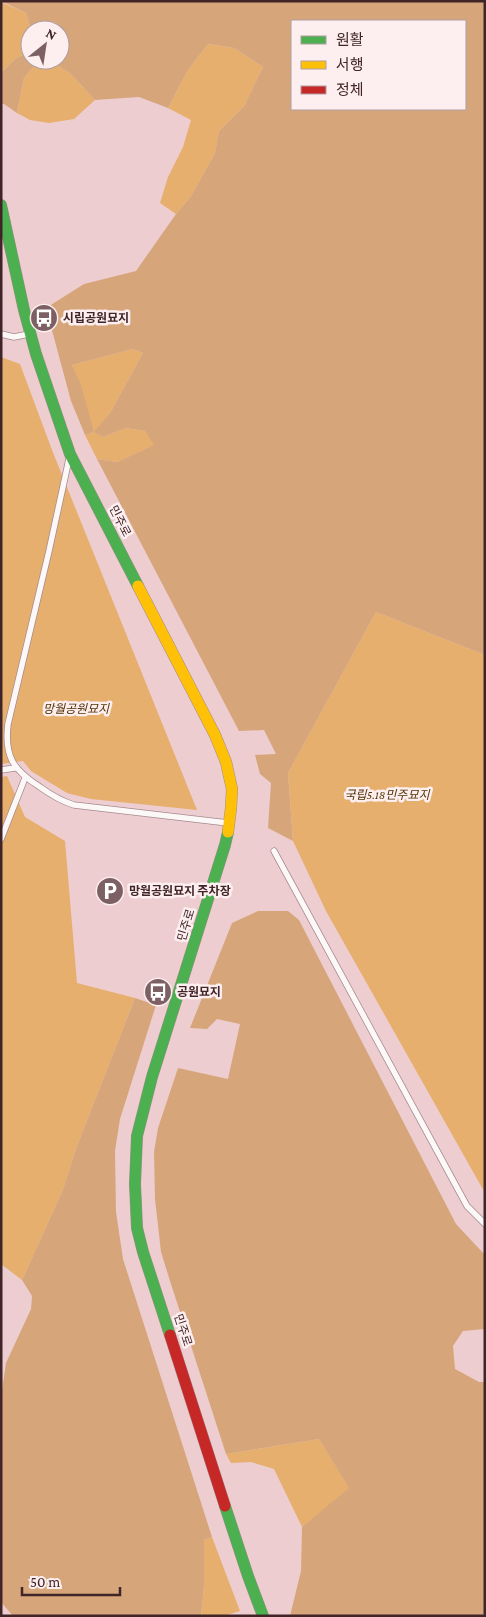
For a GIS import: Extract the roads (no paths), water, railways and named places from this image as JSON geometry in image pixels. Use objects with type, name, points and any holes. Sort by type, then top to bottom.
[{"type":"main road","name":"민주로","points":[[1,205],[36,354],[70,454],[215,735],[230,774],[232,802],[226,845],[152,1077],[137,1136],[135,1184],[137,1228],[143,1252],[263,1616]]},
{"type":"lane","points":[[1,334],[14,337],[31,334]]},
{"type":"lane","points":[[70,454],[8,724],[6,736],[7,749],[16,768],[25,778],[61,801],[74,805],[230,823]]},
{"type":"lane","points":[[1,770],[16,768]]},
{"type":"lane","points":[[1,840],[25,778]]},
{"type":"lane","points":[[274,851],[467,1206],[485,1224]]},
{"type":"place","name":"시립공원묘지","points":[[44,318]]},
{"type":"place","name":"망월공원묘지 주차장","points":[[110,891]]},
{"type":"place","name":"공원묘지","points":[[158,992]]},
{"type":"park label","name":"망월공원묘지","points":[[76,709]]},
{"type":"park label","name":"국립5.18민주묘지","points":[[387,795]]}]
